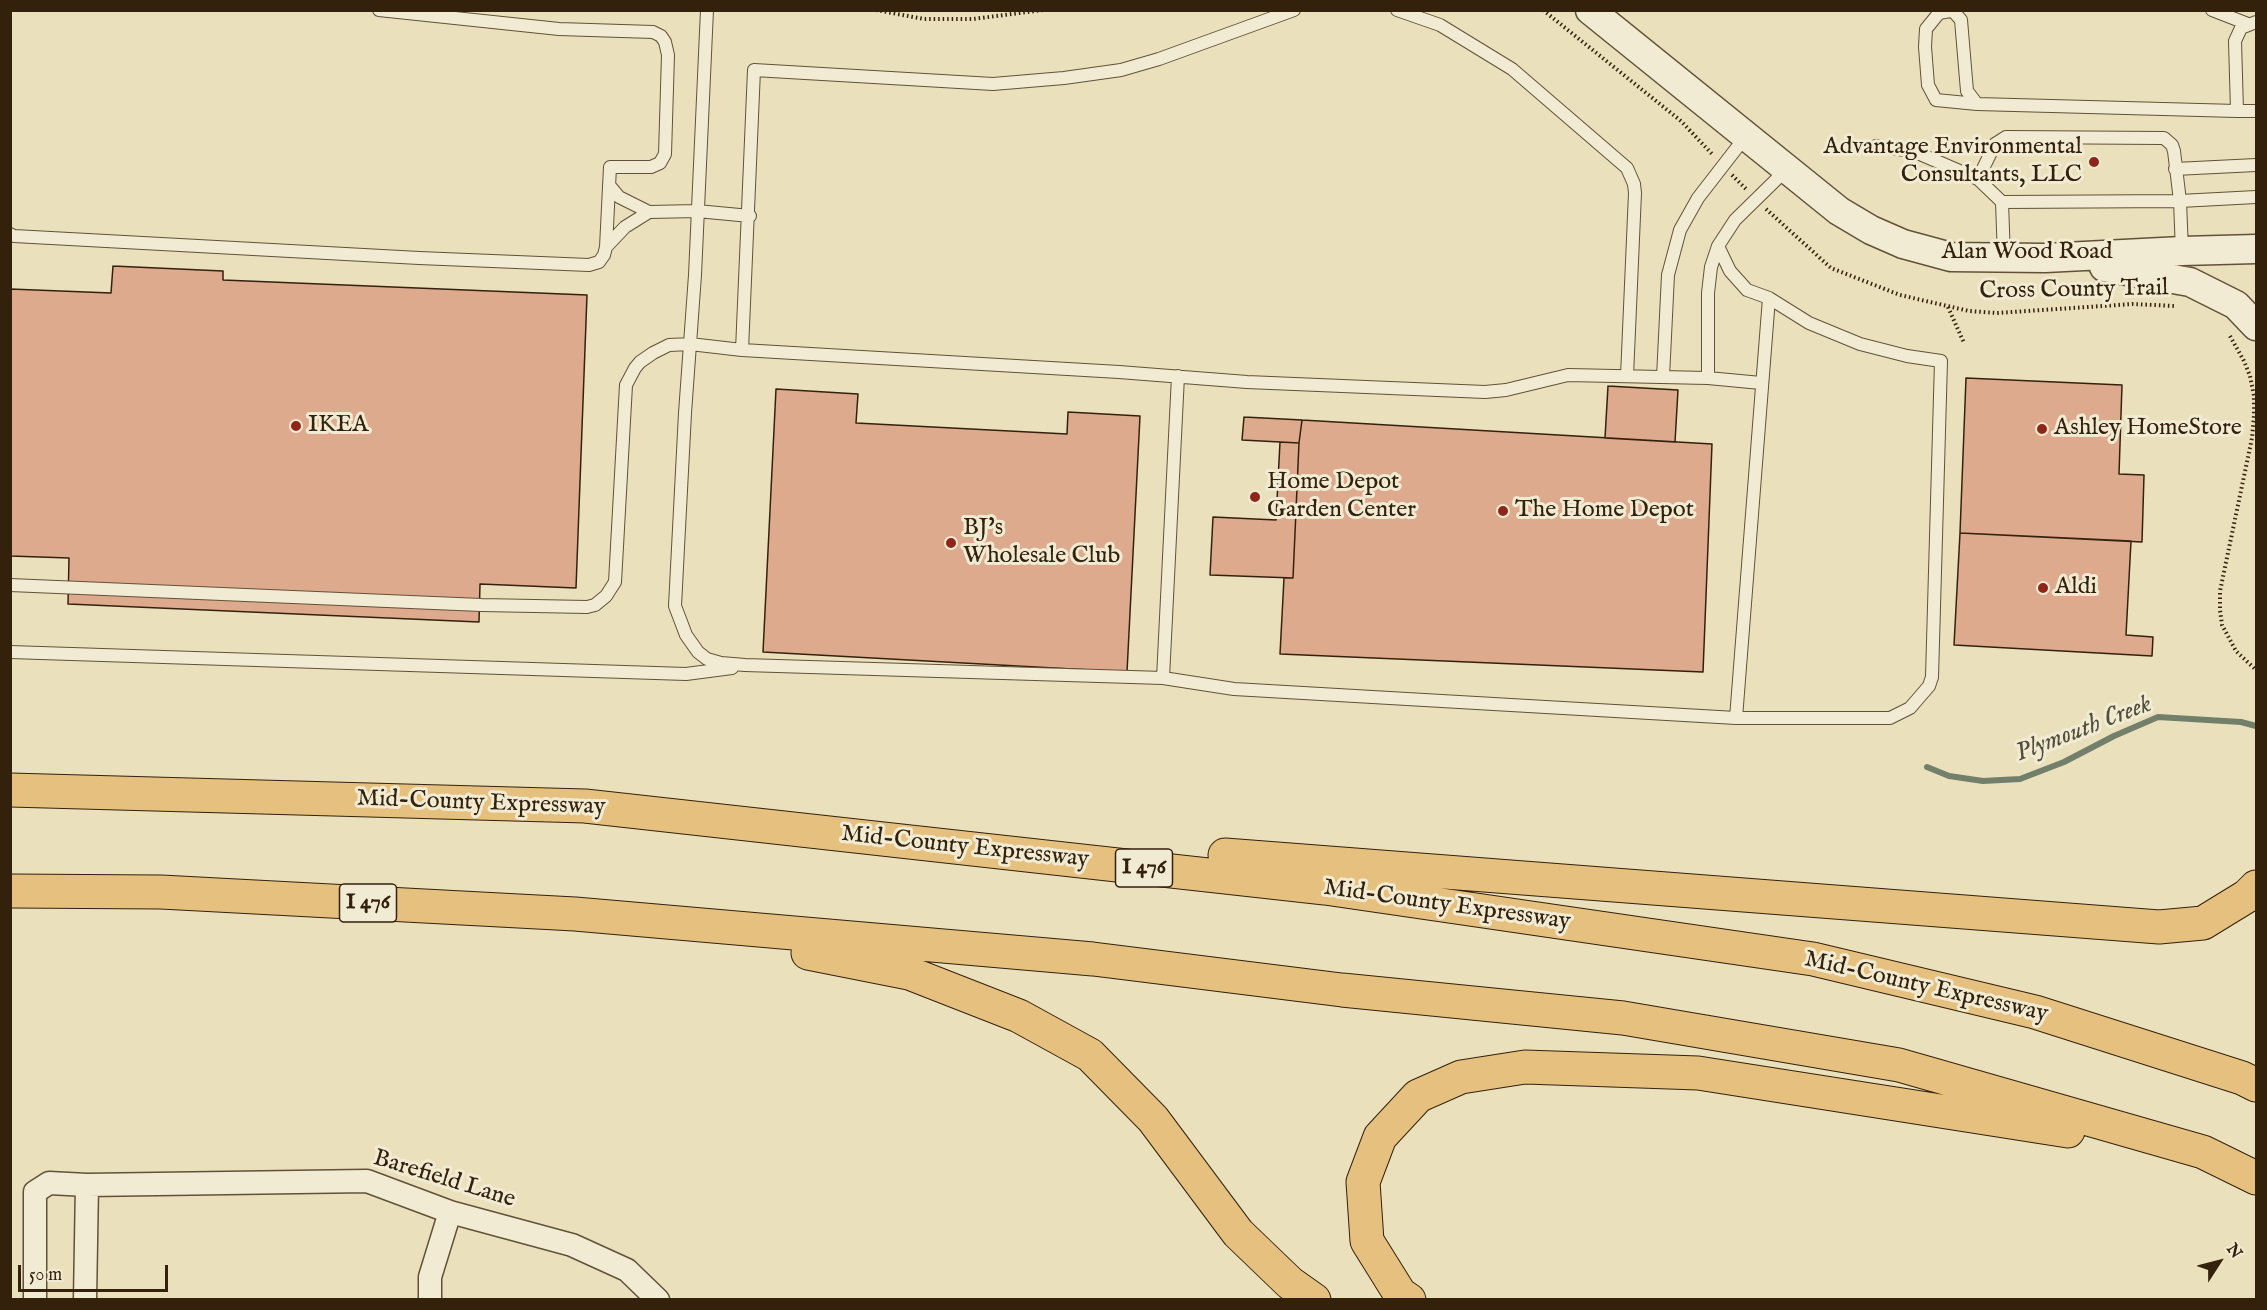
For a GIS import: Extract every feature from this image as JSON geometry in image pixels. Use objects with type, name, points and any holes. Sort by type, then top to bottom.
[{"type":"highway","name":"Mid-County Expressway","points":[[10,790],[585,806],[1325,888],[1813,959],[2035,1011],[2221,1071],[2256,1085]]},
{"type":"highway","points":[[585,806],[2159,927],[2203,923],[2247,896],[2256,887]]},
{"type":"highway","name":"I 476","points":[[10,891],[161,892],[575,914],[1094,959],[1342,990],[1623,1018],[1899,1065],[2203,1152],[2256,1178]]},
{"type":"highway","points":[[575,914],[829,957],[909,973],[1019,1017],[1090,1055],[1153,1119],[1238,1233],[1290,1283],[1314,1299]]},
{"type":"highway","points":[[1409,1299],[1400,1294],[1367,1242],[1363,1182],[1380,1137],[1418,1096],[1461,1077],[1526,1067],[1698,1073],[2203,1152]]},
{"type":"street","name":"Alan Wood Road","points":[[1590,10],[1839,211],[1871,230],[1903,244],[1951,257],[2004,258],[2256,249]]},
{"type":"street","points":[[2045,258],[2190,282],[2236,305],[2256,326]]},
{"type":"street","name":"Barefield Lane","points":[[35,1299],[35,1192],[49,1183],[87,1185],[367,1181],[450,1212],[572,1245],[627,1270],[658,1299]]},
{"type":"street","points":[[85,1299],[87,1185]]},
{"type":"street","points":[[430,1299],[430,1277],[450,1212]]},
{"type":"lane","points":[[10,234],[589,265],[599,262],[606,246],[610,167],[643,169],[660,163],[665,154],[668,56],[661,36],[653,32],[547,28],[379,10]]},
{"type":"lane","points":[[707,10],[675,606],[682,626],[698,652],[707,659],[721,663],[1163,678],[1234,689],[1736,718],[1890,718],[1910,708],[1929,686],[1932,677],[1941,361],[1892,352],[1835,335],[1809,323],[1769,298],[1747,290],[1730,271],[1718,246]]},
{"type":"lane","points":[[742,350],[750,216],[754,70],[993,84],[1064,78],[1121,70],[1294,10]]},
{"type":"lane","points":[[1396,10],[1440,25],[1512,69],[1627,168],[1635,193],[1627,376]]},
{"type":"lane","points":[[2212,10],[2252,23]]},
{"type":"lane","points":[[1977,104],[1967,91],[1961,20],[1955,11],[1939,13],[1926,29],[1925,47],[1928,85],[1936,100],[1977,104],[2256,111]]},
{"type":"lane","points":[[2237,111],[2235,41],[2241,27],[2252,23]]},
{"type":"lane","points":[[1663,377],[1670,260],[1680,230],[1722,165],[1746,136]]},
{"type":"lane","points":[[1978,178],[1995,144],[2006,137],[2164,138],[2172,145],[2174,151],[2180,201],[2182,251]]},
{"type":"lane","points":[[1876,147],[1913,151],[1978,178],[2002,202],[2004,258]]},
{"type":"lane","points":[[2175,169],[2256,165]]},
{"type":"lane","points":[[1708,378],[1708,293],[1711,267],[1718,246],[1735,220],[1787,169]]},
{"type":"lane","points":[[609,186],[619,197],[649,212],[697,211],[750,216]]},
{"type":"lane","points":[[2002,202],[2024,200],[2180,201],[2256,197]]},
{"type":"lane","points":[[606,246],[625,227],[649,212]]},
{"type":"lane","points":[[1736,718],[1769,298]]},
{"type":"lane","points":[[10,585],[481,605],[587,607],[595,605],[606,596],[615,582],[626,386],[635,368],[653,353],[669,345],[1485,392],[1506,390],[1568,375],[1708,378],[1761,383]]},
{"type":"lane","points":[[1163,678],[1178,376]]},
{"type":"lane","points":[[10,652],[686,674],[699,674],[745,665]]},
{"type":"path","points":[[876,10],[924,19],[963,19],[1043,10]]},
{"type":"path","name":"Cross County Trail","points":[[1543,10],[1681,121],[1755,199],[1831,268],[1900,295],[1997,314],[2133,304],[2183,307]]},
{"type":"path","points":[[1947,306],[1964,343]]},
{"type":"path","points":[[2224,329],[2244,361],[2254,396],[2252,438],[2220,591],[2220,610],[2222,625],[2236,651],[2256,670]]},
{"type":"building","name":"IKEA","points":[[113,266],[223,271],[223,280],[587,295],[576,588],[480,584],[479,622],[68,604],[69,558],[10,556],[10,289],[111,293]]},
{"type":"building","name":"Ashley HomeStore","points":[[1966,378],[2122,385],[2119,474],[2144,475],[2142,542],[1960,533]]},
{"type":"building","points":[[1608,386],[1678,390],[1675,442],[1605,438]]},
{"type":"building","name":"BJ's Wholesale Club","points":[[776,389],[858,394],[856,423],[1067,434],[1068,412],[1140,416],[1127,672],[763,652]]},
{"type":"building","points":[[1244,417],[1302,420],[1299,443],[1242,440]]},
{"type":"building","name":"The Home Depot","points":[[1302,420],[1712,444],[1703,672],[1280,654],[1284,578],[1293,578]]},
{"type":"building","points":[[1280,442],[1299,443],[1293,578],[1210,575],[1213,517],[1276,520]]},
{"type":"building","name":"Aldi","points":[[1960,533],[2131,541],[2126,635],[2153,637],[2152,656],[1954,645]]},
{"type":"waterway","name":"Plymouth Creek","points":[[1927,767],[1949,776],[1983,781],[2020,779],[2064,762],[2114,736],[2158,717],[2241,722],[2256,726]]},
{"type":"place","name":"Advantage Environmental Consultants, LLC","points":[[2094,162]]},
{"type":"place","name":"IKEA","points":[[296,426]]},
{"type":"place","name":"Ashley HomeStore","points":[[2042,429]]},
{"type":"place","name":"Home Depot Garden Center","points":[[1255,497]]},
{"type":"place","name":"The Home Depot","points":[[1503,511]]},
{"type":"place","name":"BJ's Wholesale Club","points":[[951,543]]},
{"type":"place","name":"Aldi","points":[[2043,588]]}]
